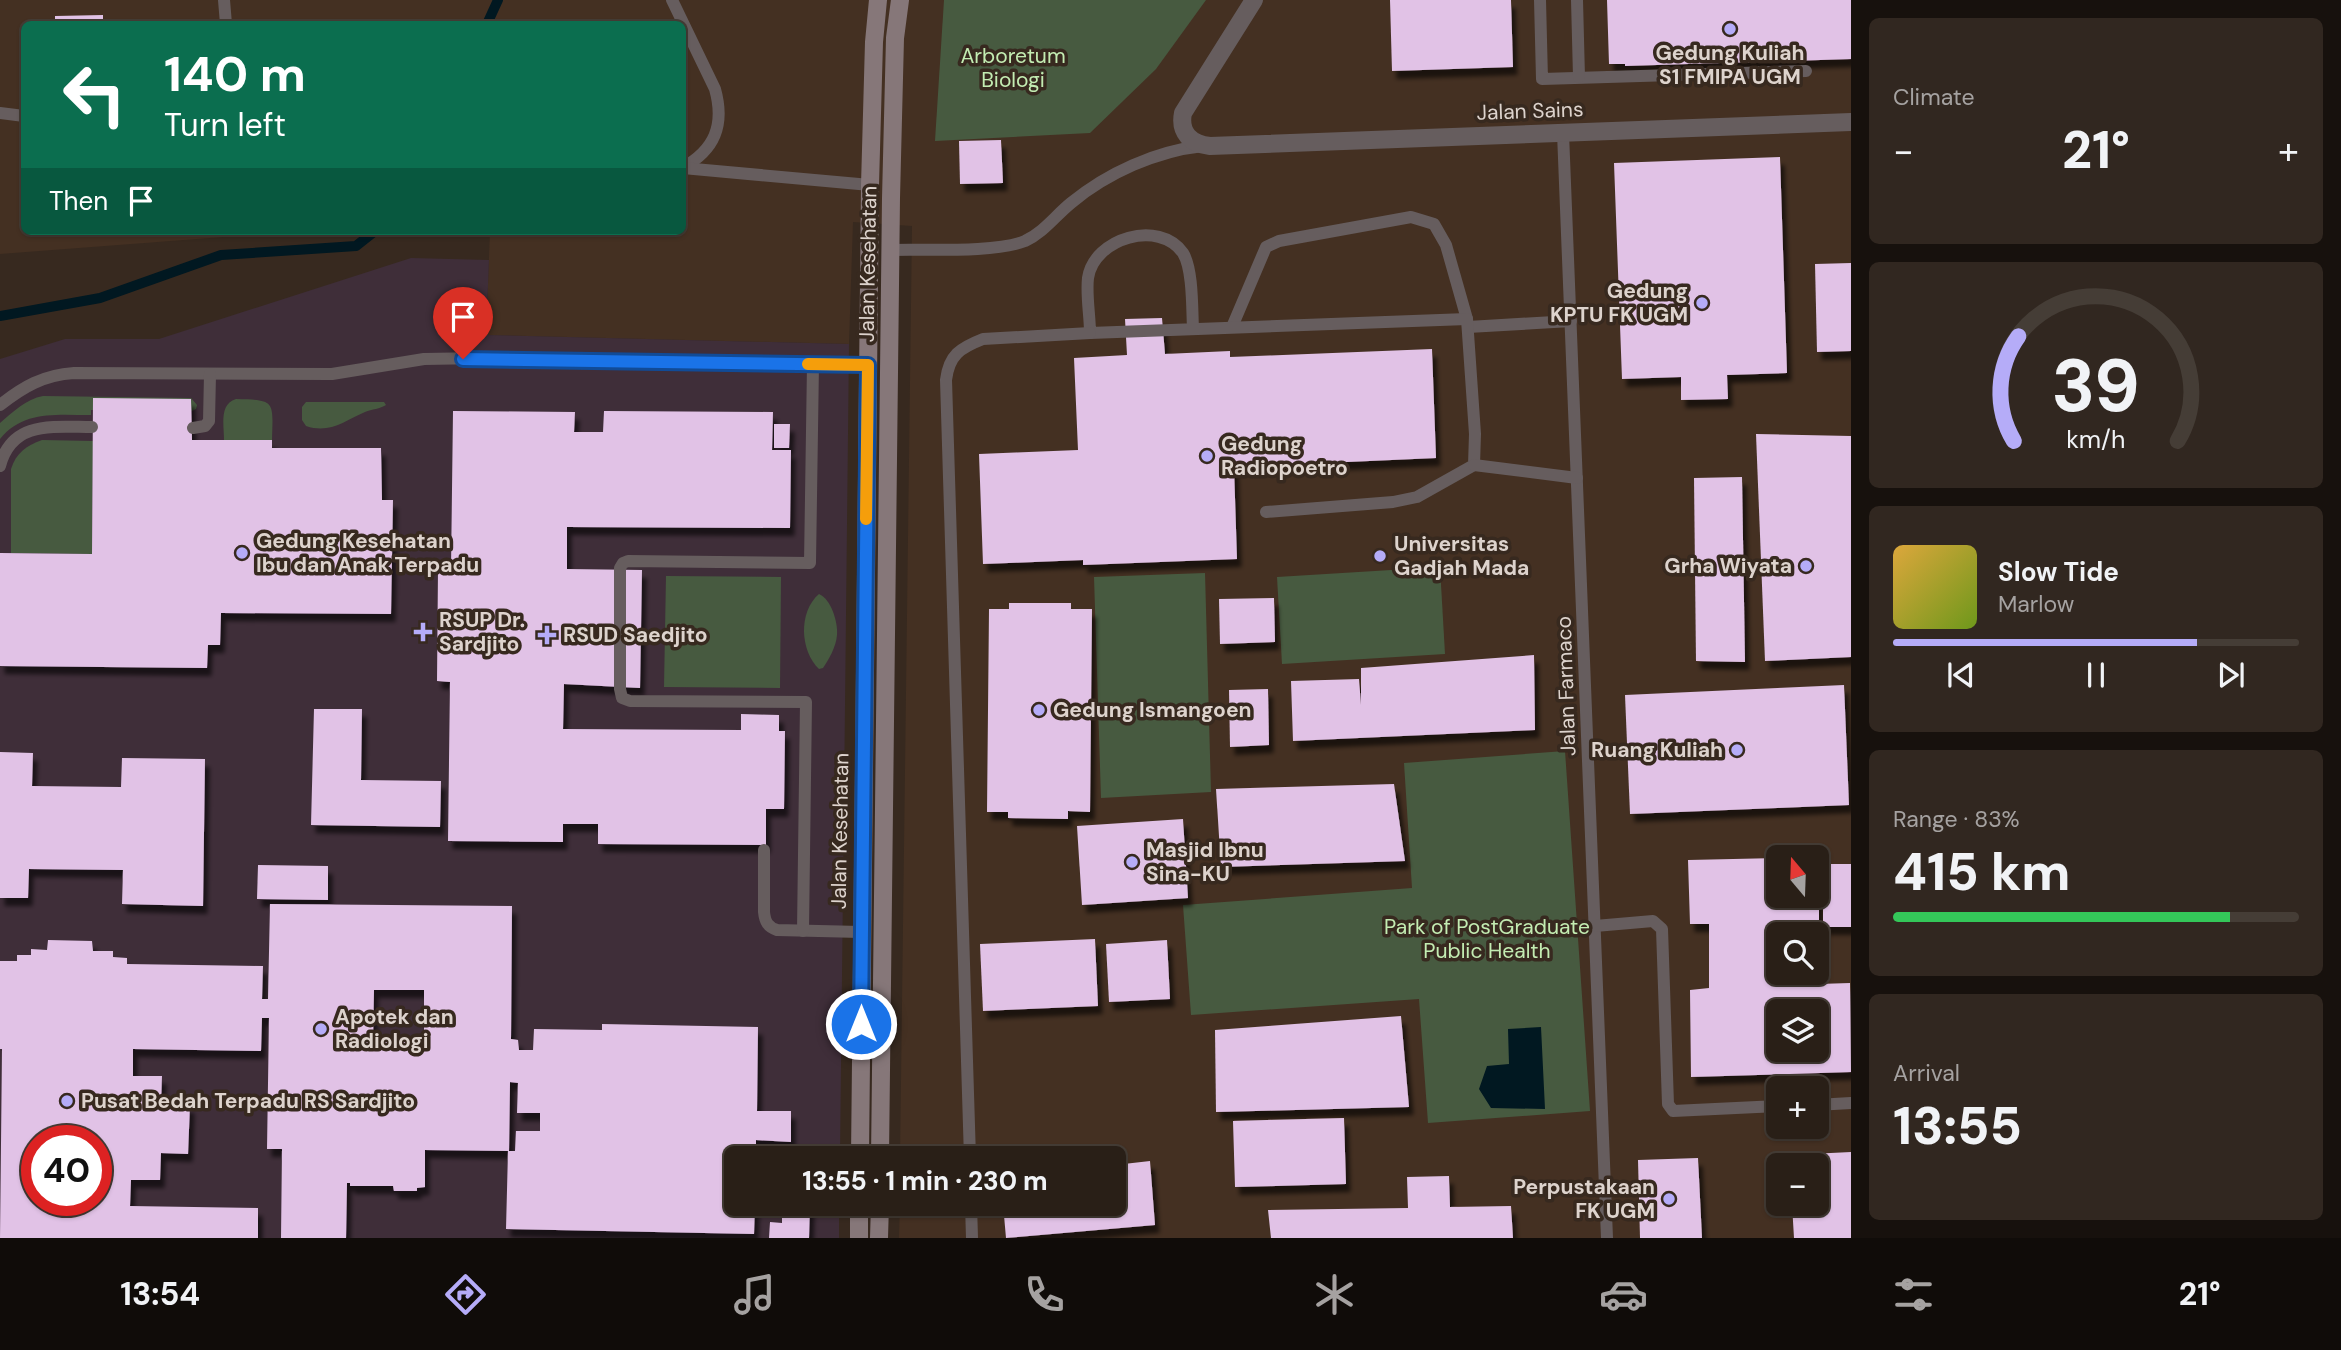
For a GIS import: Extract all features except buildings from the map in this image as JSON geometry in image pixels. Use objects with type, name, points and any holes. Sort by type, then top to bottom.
[{"type":"street","name":"Jalan Kesehatan","points":[[860,1146],[870,185],[874,42],[878,0]]},
{"type":"street","name":"Jalan Kesehatan","points":[[880,1146],[889,365],[895,38],[900,0]]},
{"type":"street","points":[[1210,146],[1192,141],[1183,129],[1183,113],[1254,0]]},
{"type":"street","name":"Jalan Sains","points":[[1210,146],[1851,122]]},
{"type":"street","points":[[868,365],[889,365]]},
{"type":"street","points":[[862,932],[883,932]]},
{"type":"street","points":[[859,1216],[859,1238]]},
{"type":"street","points":[[879,1238],[880,1216]]},
{"type":"lane","points":[[224,0],[226,21]]},
{"type":"lane","points":[[672,0],[682,21]]},
{"type":"lane","points":[[1540,0],[1542,79],[1806,71]]},
{"type":"lane","points":[[1577,0],[1579,78]]},
{"type":"lane","points":[[686,29],[715,89],[719,104],[716,133],[709,148],[699,159],[686,166]]},
{"type":"lane","points":[[0,113],[21,116]]},
{"type":"lane","name":"Jalan Farmaco","points":[[1563,133],[1607,1238]]},
{"type":"lane","points":[[891,250],[1000,247],[1023,242],[1044,229],[1081,195],[1128,168],[1177,150],[1210,146]]},
{"type":"lane","points":[[686,168],[870,185]]},
{"type":"lane","points":[[1233,327],[1266,247],[1279,241],[1411,217],[1434,224],[1446,245],[1468,323],[1474,465]]},
{"type":"lane","points":[[1090,333],[1088,277],[1095,260],[1122,240],[1140,234],[1173,243],[1184,255],[1189,271],[1193,329]]},
{"type":"lane","points":[[970,1146],[946,380],[948,365],[956,354],[969,344],[983,339],[1090,333],[1233,327],[1571,321]]},
{"type":"lane","points":[[0,405],[34,381],[60,374],[332,374],[424,359],[868,365]]},
{"type":"lane","points":[[803,931],[806,702],[766,705],[630,701],[622,698],[620,568],[628,561],[810,563],[813,364]]},
{"type":"lane","points":[[194,428],[205,426],[209,421],[210,374]]},
{"type":"lane","points":[[0,466],[7,449],[27,431],[44,427],[92,428]]},
{"type":"lane","points":[[1266,512],[1393,502],[1417,497],[1474,465],[1577,478]]},
{"type":"lane","points":[[764,850],[765,919],[771,928],[862,932]]},
{"type":"lane","points":[[1595,926],[1653,921],[1662,929],[1668,1104],[1674,1111],[1766,1107]]},
{"type":"lane","points":[[1829,1104],[1851,1103]]},
{"type":"lane","points":[[971,1216],[972,1238]]},
{"type":"shaded area","name":"Universitas Gadjah Mada","points":[[0,0],[1851,0],[1851,1238],[899,1238],[900,1216],[1126,1216],[1126,1146],[900,1146],[912,226],[853,222],[849,344],[486,335],[490,235],[686,235],[686,21],[21,21],[21,235],[250,235],[0,254]]},
{"type":"shaded area","name":"RSUP Dr. Sardjito","points":[[411,258],[489,260],[486,335],[849,344],[840,1146],[724,1146],[724,1216],[839,1216],[839,1238],[0,1238],[0,359],[65,339],[159,339]]},
{"type":"green space","name":"Arboretum Biologi","points":[[944,0],[1206,0],[1156,69],[1090,133],[935,141]]},
{"type":"green space","points":[[43,396],[191,398],[197,405],[196,409],[190,412],[91,410],[91,415],[41,416],[19,423],[0,439],[0,423],[25,403]]},
{"type":"green space","points":[[236,399],[259,400],[269,405],[272,410],[272,440],[224,440],[225,410],[227,405]]},
{"type":"green space","points":[[306,402],[384,402],[386,405],[337,425],[315,428],[306,426],[302,420],[302,407]]},
{"type":"green space","points":[[42,440],[93,441],[92,554],[11,553],[11,469],[22,451]]},
{"type":"green space","points":[[1440,567],[1445,654],[1282,664],[1277,577]]},
{"type":"green space","points":[[1205,573],[1211,792],[1101,798],[1094,577]]},
{"type":"green space","points":[[666,576],[781,577],[780,688],[664,687]]},
{"type":"green space","points":[[819,594],[830,606],[837,630],[832,653],[823,668],[819,669],[808,652],[804,632],[807,611]]},
{"type":"green space","name":"Park of PostGraduate Public Health","points":[[1565,751],[1590,1111],[1428,1123],[1419,999],[1191,1015],[1183,905],[1412,888],[1404,763]]},
{"type":"water","points":[[1541,1027],[1545,1109],[1491,1108],[1479,1089],[1487,1066],[1509,1064],[1508,1029]]},
{"type":"waterway","points":[[488,21],[498,0]]},
{"type":"waterway","points":[[0,316],[100,298],[221,255],[356,246],[370,235]]},
{"type":"slow traffic","points":[[808,364],[868,365],[866,519]]},
{"type":"place","name":"Gedung Kuliah S1 FMIPA UGM","points":[[1730,29]]},
{"type":"place","name":"Gedung KPTU FK UGM","points":[[1702,303]]},
{"type":"place","name":"Gedung Radiopoetro","points":[[1207,456]]},
{"type":"place","name":"Gedung Kesehatan Ibu dan Anak Terpadu","points":[[242,553]]},
{"type":"place","name":"Universitas Gadjah Mada","points":[[1380,556]]},
{"type":"place","name":"Grha Wiyata","points":[[1806,566]]},
{"type":"place","name":"RSUP Dr. Sardjito","points":[[423,632]]},
{"type":"place","name":"RSUD Saedjito","points":[[547,635]]},
{"type":"place","name":"Gedung Ismangoen","points":[[1039,710]]},
{"type":"place","name":"Ruang Kuliah","points":[[1737,750]]},
{"type":"place","name":"Masjid Ibnu Sina-KU","points":[[1132,862]]},
{"type":"place","name":"Apotek dan Radiologi","points":[[321,1029]]},
{"type":"place","name":"Pusat Bedah Terpadu RS Sardjito","points":[[67,1101]]},
{"type":"place","name":"Perpustakaan FK UGM","points":[[1669,1199]]},
{"type":"route","points":[[463,359],[868,365],[861,1024]]}]
